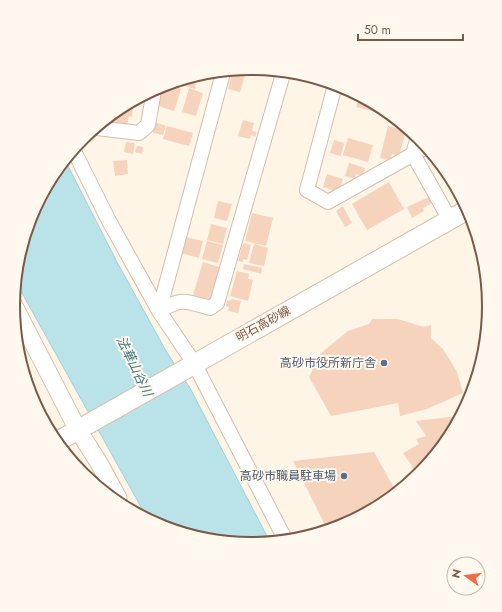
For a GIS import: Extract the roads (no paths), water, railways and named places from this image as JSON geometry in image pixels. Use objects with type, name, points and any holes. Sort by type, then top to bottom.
[{"type":"main road","name":"明石高砂線","points":[[62,439],[462,213]]},
{"type":"street","points":[[159,311],[223,77]]},
{"type":"street","points":[[159,311],[176,302],[183,301],[210,308],[217,303],[282,77]]},
{"type":"street","points":[[333,91],[307,190],[328,202],[421,150]]},
{"type":"street","points":[[103,129],[139,133],[148,125],[153,97]]},
{"type":"street","points":[[416,145],[413,154],[450,220]]},
{"type":"street","points":[[76,155],[109,221],[283,535]]},
{"type":"street","points":[[20,316],[84,426],[99,463],[115,492]]},
{"type":"water","name":"法華山谷川","points":[[68,165],[117,262],[166,351],[190,388],[267,537],[236,537],[206,533],[177,525],[143,510],[20,290],[24,261],[32,232],[51,190]]},
{"type":"place","name":"高砂市役所新庁舎","points":[[384,363]]},
{"type":"place","name":"高砂市職員駐車場","points":[[344,476]]}]
